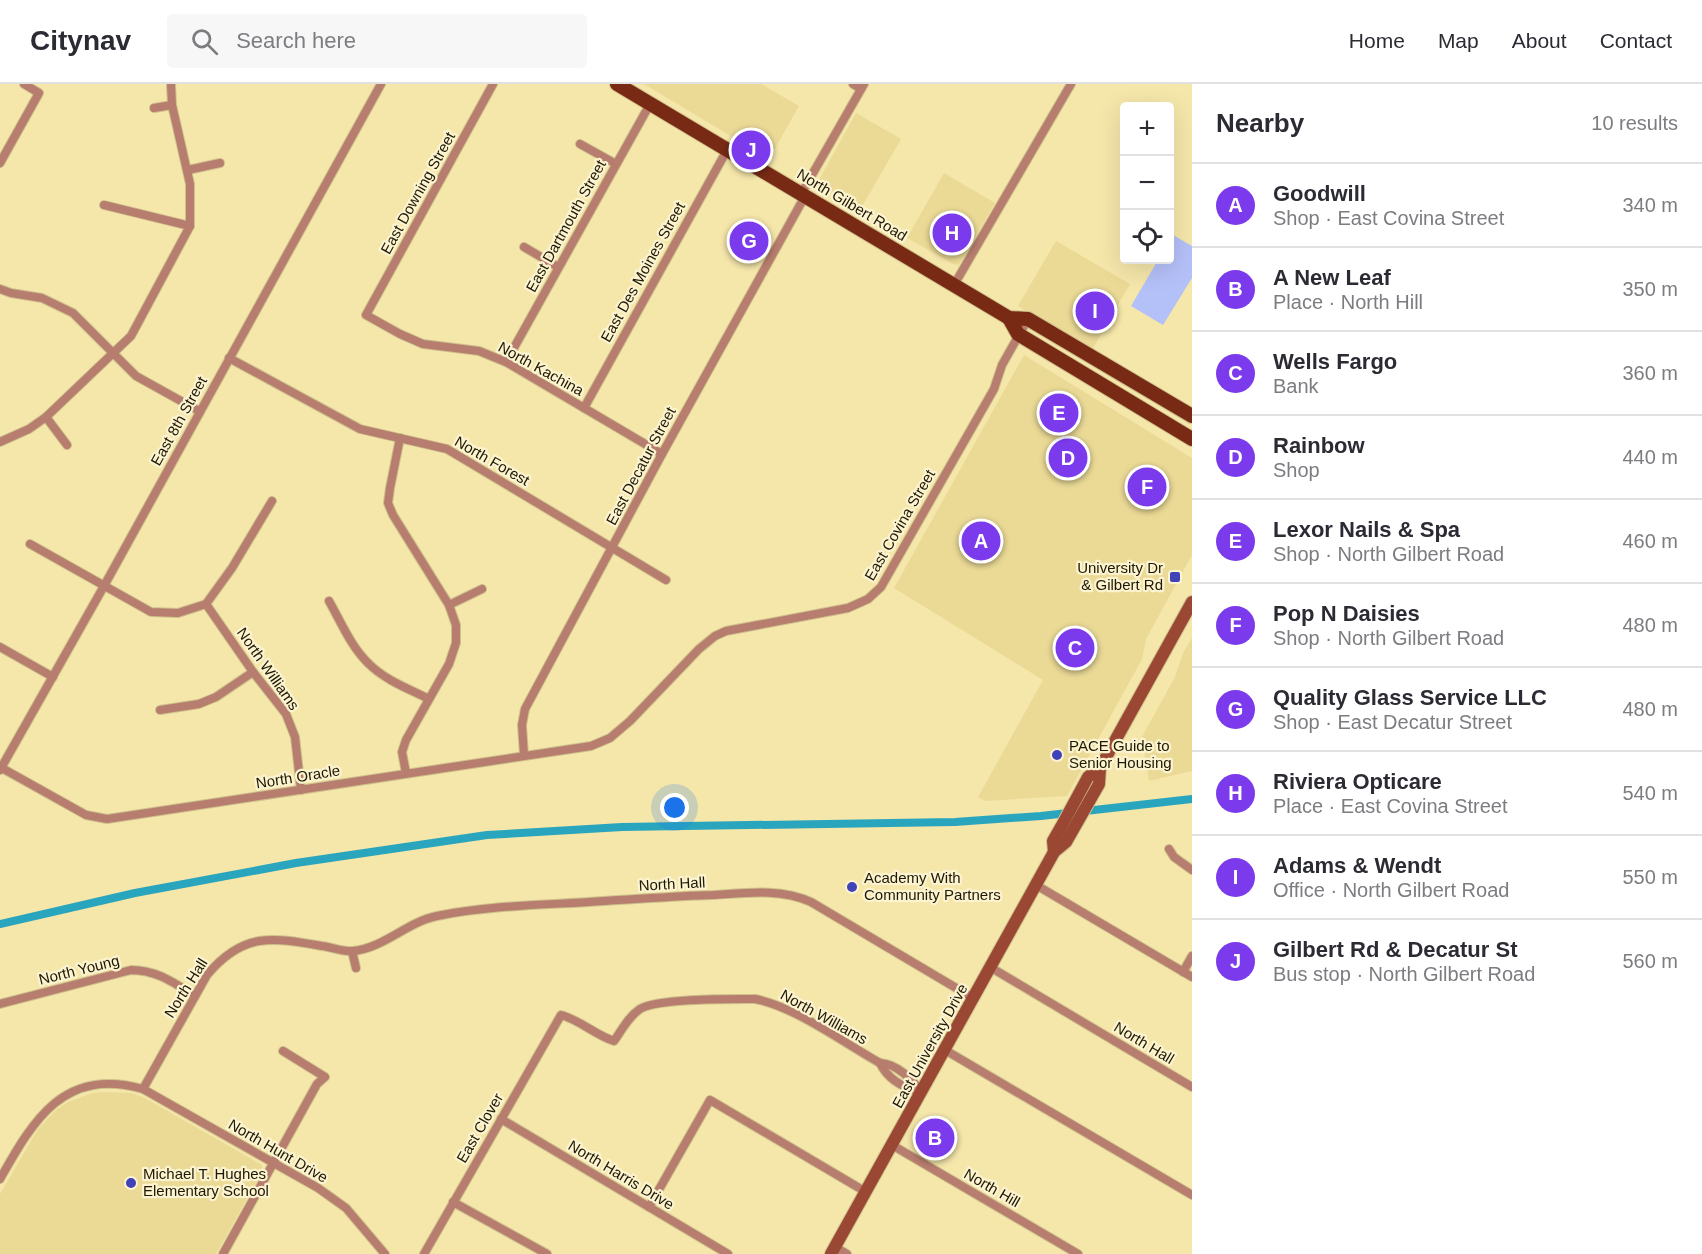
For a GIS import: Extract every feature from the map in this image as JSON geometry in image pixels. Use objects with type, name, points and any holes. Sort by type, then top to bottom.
[{"type":"main road","name":"North Gilbert Road","points":[[617,84],[1009,318],[1028,319],[1192,416]]},
{"type":"main road","name":"North Gilbert Road","points":[[1009,318],[1018,334],[1192,439]]},
{"type":"main road","points":[[1077,370],[1089,369],[1123,385],[1131,380]]},
{"type":"main road","points":[[1122,397],[1133,393],[1156,404],[1178,407]]},
{"type":"main road","name":"East University Drive","points":[[1054,852],[1053,841],[1088,777],[1100,768],[1192,602]]},
{"type":"main road","name":"East University Drive","points":[[833,1250],[1054,852],[1066,842],[1099,784],[1100,768]]},
{"type":"street","points":[[0,163],[39,93],[24,84]]},
{"type":"street","points":[[1,439],[29,429],[46,417],[130,336],[190,226],[190,184],[172,105],[171,84]]},
{"type":"street","name":"East 8th Street","points":[[0,768],[104,586],[381,84]]},
{"type":"street","name":"East Downing Street","points":[[366,315],[493,84]]},
{"type":"street","points":[[954,285],[1071,84]]},
{"type":"street","name":"East Decatur Street","points":[[524,755],[522,725],[525,709],[803,195],[859,86]]},
{"type":"street","name":"East Dartmouth Street","points":[[506,362],[650,104]]},
{"type":"street","points":[[154,108],[172,105]]},
{"type":"street","points":[[580,144],[616,164]]},
{"type":"street","name":"East Des Moines Street","points":[[584,408],[727,150]]},
{"type":"street","points":[[188,170],[220,163]]},
{"type":"street","points":[[104,205],[190,226]]},
{"type":"street","points":[[524,247],[558,267]]},
{"type":"street","points":[[0,289],[42,298],[73,313],[136,376],[199,411]]},
{"type":"street","name":"North Kachina","points":[[366,315],[423,344],[479,351],[506,362],[662,454]]},
{"type":"street","name":"East Covina Street","points":[[610,738],[630,721],[699,649],[715,636],[736,629],[848,608],[868,600],[881,587],[994,389],[1002,365],[1028,319]]},
{"type":"street","name":"North Forest","points":[[229,358],[360,429],[447,449],[666,580]]},
{"type":"street","points":[[46,417],[67,446]]},
{"type":"street","points":[[400,438],[388,503],[393,515],[449,605],[456,625],[456,643],[449,664],[406,740],[402,753],[406,773]]},
{"type":"street","points":[[30,544],[151,612],[178,614],[206,604],[232,568],[272,501]]},
{"type":"street","points":[[449,605],[482,589]]},
{"type":"street","points":[[329,601],[358,652],[370,666],[429,699]]},
{"type":"street","name":"North Williams","points":[[206,604],[253,672],[286,714],[296,737],[301,790]]},
{"type":"street","points":[[0,647],[53,676]]},
{"type":"street","points":[[159,710],[199,704],[216,697],[253,672]]},
{"type":"street","name":"North Oracle","points":[[0,768],[86,815],[107,819],[591,746],[610,738]]},
{"type":"street","points":[[1169,849],[1174,857],[1192,870]]},
{"type":"street","points":[[1036,885],[1192,977]]},
{"type":"street","name":"North Hall","points":[[143,1089],[207,975],[234,949],[250,942],[267,939],[296,941],[352,951],[383,941],[415,923],[434,916],[479,909],[766,892],[802,898],[973,999]]},
{"type":"street","points":[[352,951],[356,968]]},
{"type":"street","points":[[1183,972],[1192,956]]},
{"type":"street","name":"North Hall","points":[[990,967],[1192,1087]]},
{"type":"street","name":"North Young","points":[[0,1004],[131,970],[145,970],[160,975],[195,996]]},
{"type":"street","name":"North Williams","points":[[561,1016],[570,1018],[604,1038],[614,1041],[628,1020],[641,1008],[660,1002],[755,999],[786,1009],[880,1063],[883,1070],[905,1088],[921,1092]]},
{"type":"street","name":"East Clover","points":[[424,1254],[554,1024],[561,1016]]},
{"type":"street","points":[[945,1050],[1192,1195]]},
{"type":"street","points":[[223,1254],[317,1084],[325,1077],[283,1051]]},
{"type":"street","points":[[0,1179],[26,1133],[64,1096],[83,1088],[104,1084],[127,1084],[143,1089]]},
{"type":"street","name":"North Hunt Drive","points":[[143,1089],[318,1188],[346,1208],[385,1254]]},
{"type":"street","points":[[649,1207],[711,1100],[866,1192]]},
{"type":"street","name":"North Harris Drive","points":[[501,1119],[728,1254]]},
{"type":"street","name":"North Hill","points":[[892,1145],[1078,1254]]},
{"type":"street","points":[[453,1202],[547,1254]]},
{"type":"street","points":[[833,1250],[847,1254]]},
{"type":"shaded area","points":[[644,84],[761,84],[799,106],[769,159]]},
{"type":"shaded area","points":[[856,113],[901,139],[860,210],[823,188],[819,180]]},
{"type":"shaded area","points":[[944,173],[995,203],[959,265],[953,264],[907,238]]},
{"type":"shaded area","points":[[1174,236],[1192,246],[1192,278],[1163,325],[1131,306],[1156,264],[1174,264]]},
{"type":"shaded area","points":[[1056,241],[1130,284],[1092,350],[1018,306]]},
{"type":"shaded area","points":[[1024,355],[1192,458],[1192,555],[1146,639],[1142,659],[1067,796],[985,801],[978,797],[1043,680],[894,588]]},
{"type":"shaded area","points":[[1192,638],[1192,771],[1149,781],[1142,737],[1175,677],[1183,653]]},
{"type":"shaded area","name":"Michael T. Hughes Elementary School","points":[[93,1093],[131,1093],[143,1097],[262,1165],[262,1172],[216,1254],[0,1254],[0,1194],[38,1129],[56,1110],[68,1102]]},
{"type":"waterway","points":[[0,924],[135,893],[296,863],[487,835],[622,827],[955,822],[1041,816],[1192,799]]},
{"type":"place","name":"Gilbert Rd & Decatur St","points":[[751,150]]},
{"type":"place","name":"Riviera Opticare","points":[[952,233]]},
{"type":"place","name":"Quality Glass Service LLC","points":[[749,241]]},
{"type":"place","name":"Adams & Wendt","points":[[1095,311]]},
{"type":"place","name":"Lexor Nails & Spa","points":[[1059,413]]},
{"type":"place","name":"Rainbow","points":[[1068,458]]},
{"type":"place","name":"Pop N Daisies","points":[[1147,487]]},
{"type":"place","name":"Goodwill","points":[[981,541]]},
{"type":"place","name":"University Dr & Gilbert Rd","points":[[1175,577]]},
{"type":"place","name":"Wells Fargo","points":[[1075,648]]},
{"type":"place","name":"PACE Guide to Senior Housing","points":[[1057,755]]},
{"type":"place","name":"Academy With Community Partners","points":[[852,887]]},
{"type":"place","name":"A New Leaf","points":[[935,1138]]},
{"type":"place","name":"Michael T. Hughes Elementary School","points":[[131,1183]]}]
